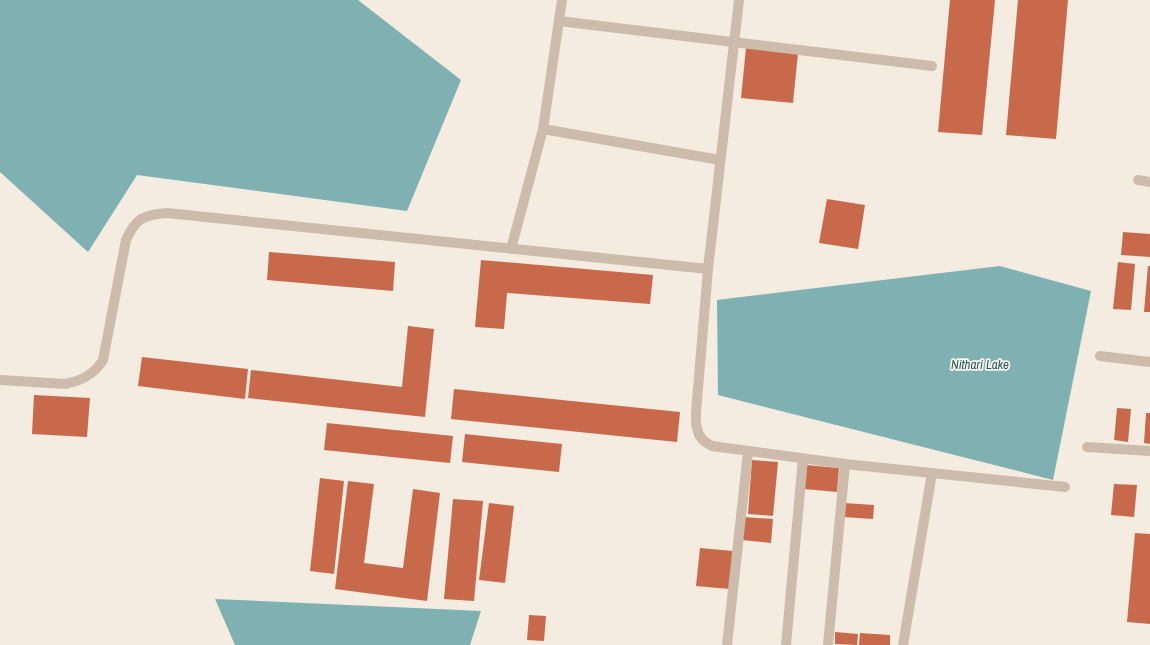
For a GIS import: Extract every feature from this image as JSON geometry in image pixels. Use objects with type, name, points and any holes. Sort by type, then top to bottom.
[{"type":"street","points":[[512,249],[543,128],[562,0]]},
{"type":"street","points":[[739,0],[708,269],[696,424],[699,435],[704,441],[712,446],[748,452],[845,464],[1065,487]]},
{"type":"street","points":[[559,21],[932,66]]},
{"type":"street","points":[[543,128],[720,160]]},
{"type":"street","points":[[1138,180],[1150,182]]},
{"type":"street","points":[[0,380],[65,384],[87,377],[97,370],[103,360],[126,240],[132,228],[140,219],[151,214],[167,213],[708,269]]},
{"type":"street","points":[[1100,356],[1150,362]]},
{"type":"street","points":[[1087,447],[1150,451]]},
{"type":"street","points":[[727,645],[748,452]]},
{"type":"street","points":[[786,645],[803,459]]},
{"type":"street","points":[[828,645],[845,464]]},
{"type":"street","points":[[903,645],[932,473]]},
{"type":"water","points":[[0,0],[358,0],[461,80],[407,211],[137,175],[88,252],[0,172]]},
{"type":"water","name":"Nithari Lake","points":[[1000,266],[1091,291],[1053,480],[718,395],[717,300]]},
{"type":"water","points":[[215,599],[481,611],[470,645],[235,645]]},
{"type":"building","points":[[950,0],[995,0],[982,135],[938,132]]},
{"type":"building","points":[[1018,0],[1068,0],[1056,139],[1006,135]]},
{"type":"building","points":[[746,48],[798,53],[793,103],[741,98]]},
{"type":"building","points":[[827,199],[865,205],[858,249],[819,243]]},
{"type":"building","points":[[1123,232],[1150,234],[1150,257],[1121,255]]},
{"type":"building","points":[[269,252],[395,262],[393,291],[267,280]]},
{"type":"building","points":[[481,260],[653,275],[650,304],[507,293],[504,329],[475,327]]},
{"type":"building","points":[[1118,262],[1135,264],[1131,310],[1113,309]]},
{"type":"building","points":[[1148,266],[1150,266],[1150,312],[1144,312]]},
{"type":"building","points":[[408,326],[434,329],[425,417],[248,398],[251,370],[402,387]]},
{"type":"building","points":[[142,357],[248,369],[245,399],[138,386]]},
{"type":"building","points":[[454,389],[680,412],[677,442],[451,419]]},
{"type":"building","points":[[34,395],[90,398],[87,437],[32,434]]},
{"type":"building","points":[[1117,408],[1131,409],[1128,442],[1114,440]]},
{"type":"building","points":[[1146,413],[1150,413],[1150,444],[1144,443]]},
{"type":"building","points":[[327,423],[453,436],[450,463],[324,450]]},
{"type":"building","points":[[465,434],[562,444],[559,472],[462,462]]},
{"type":"building","points":[[752,460],[778,462],[773,516],[748,514]]},
{"type":"building","points":[[806,465],[839,468],[837,492],[804,489]]},
{"type":"building","points":[[320,478],[344,481],[334,574],[310,571]]},
{"type":"building","points":[[348,481],[374,484],[364,563],[403,568],[413,489],[440,493],[427,601],[335,589]]},
{"type":"building","points":[[1114,484],[1137,485],[1134,517],[1111,515]]},
{"type":"building","points":[[453,499],[483,501],[474,601],[444,599]]},
{"type":"building","points":[[489,503],[514,506],[505,583],[479,580]]},
{"type":"building","points":[[844,503],[874,505],[873,519],[844,517]]},
{"type":"building","points":[[744,517],[773,519],[771,543],[742,540]]},
{"type":"building","points":[[1135,533],[1150,534],[1150,624],[1127,622]]},
{"type":"building","points":[[700,548],[733,551],[729,589],[696,586]]},
{"type":"building","points":[[529,615],[546,616],[544,641],[527,640]]},
{"type":"building","points":[[835,632],[858,634],[857,645],[835,644]]},
{"type":"building","points":[[860,633],[890,635],[890,645],[859,645]]}]
